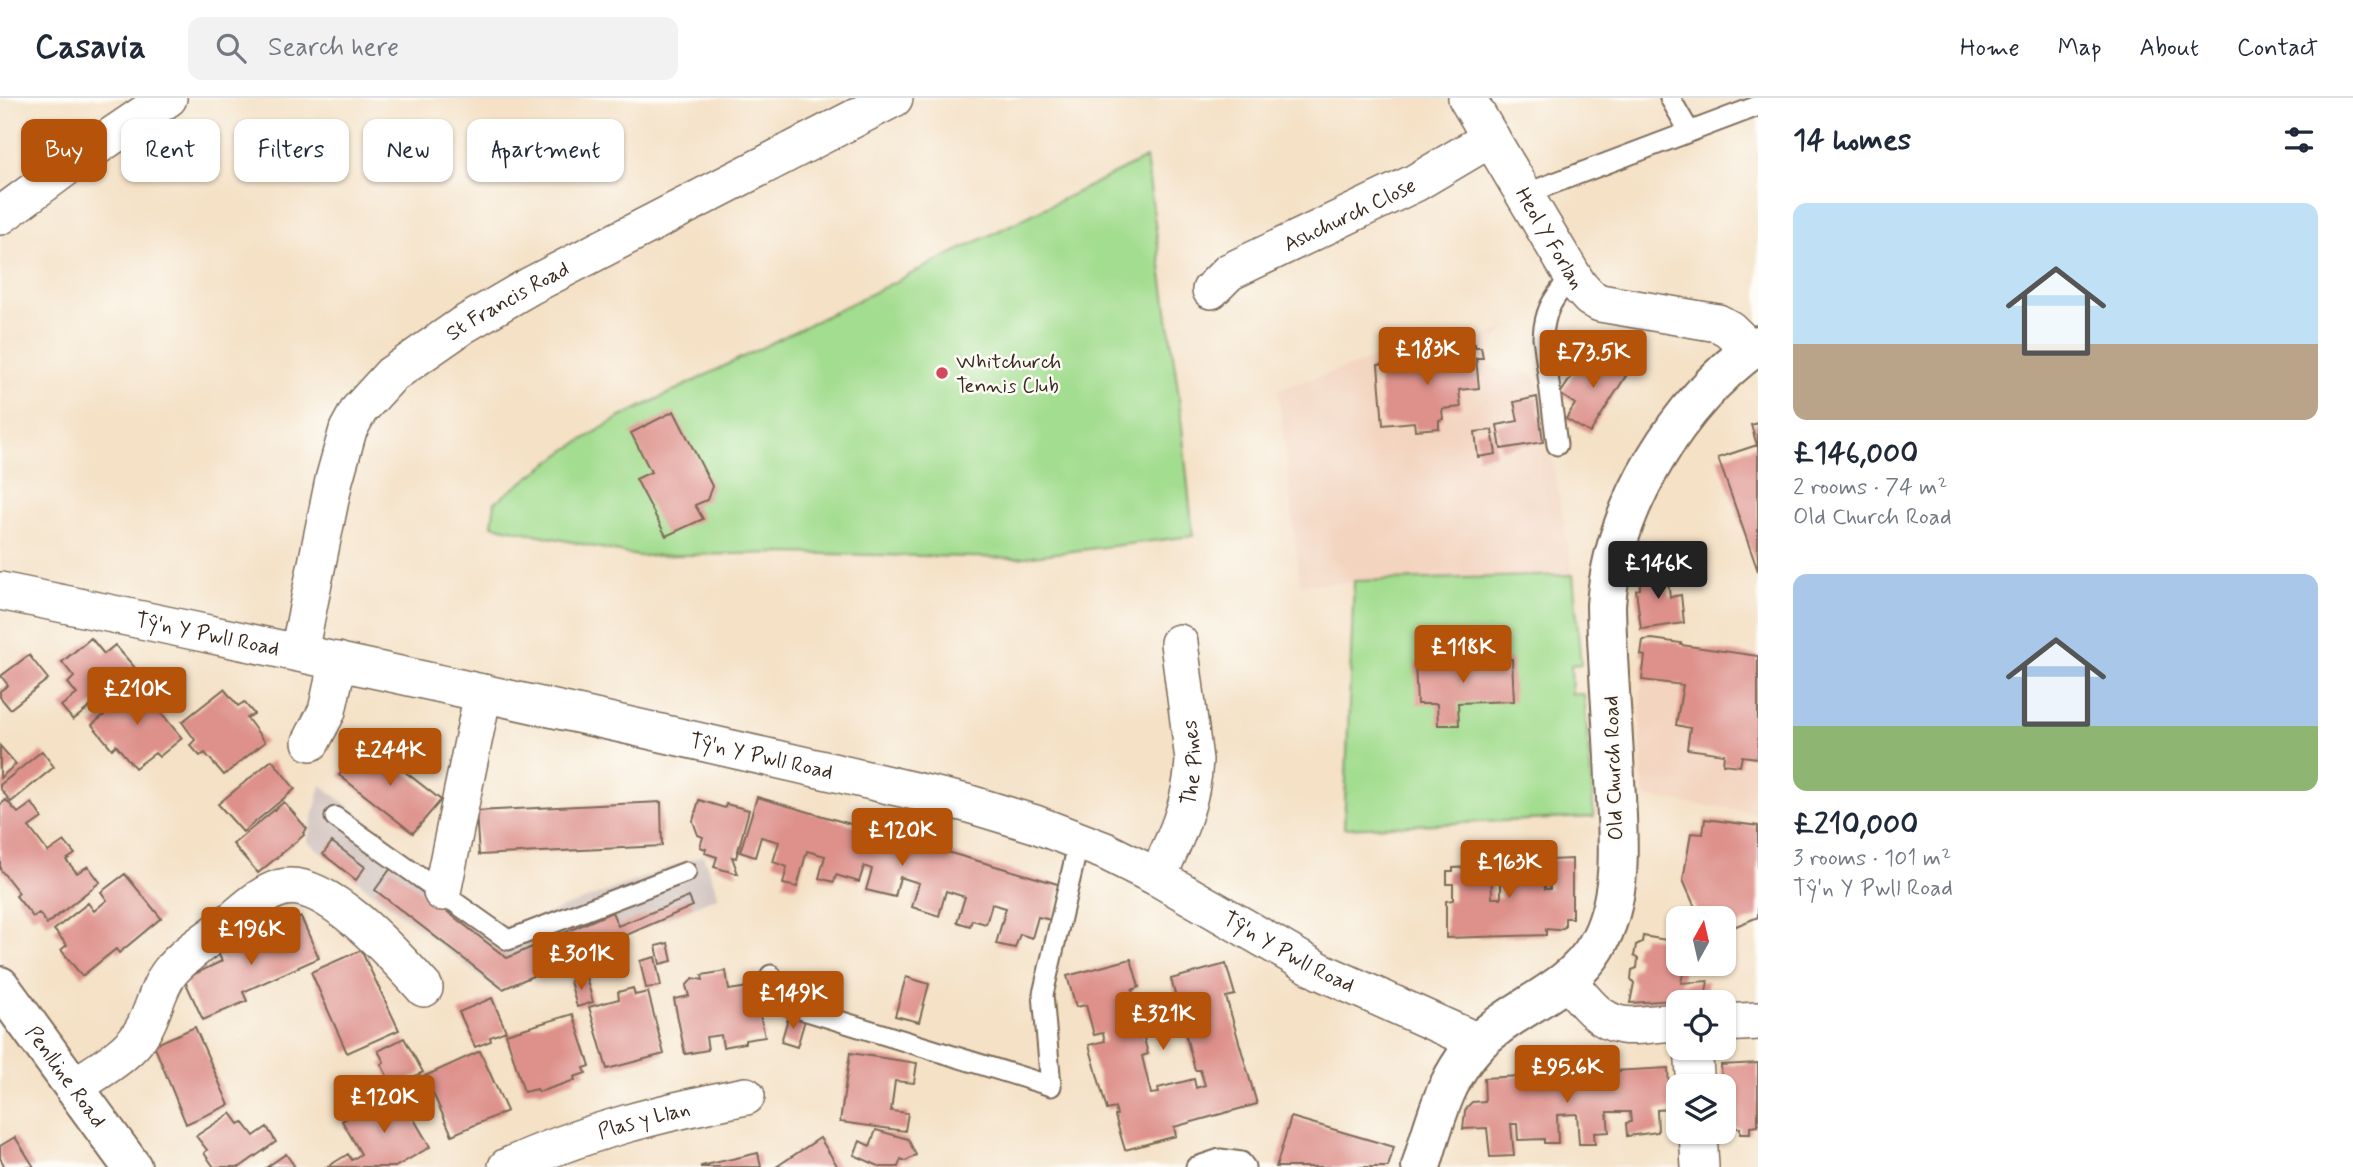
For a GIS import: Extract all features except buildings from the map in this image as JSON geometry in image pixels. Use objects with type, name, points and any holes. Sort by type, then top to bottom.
[{"type":"street","points":[[0,216],[168,98]]},
{"type":"street","name":"St Francis Road","points":[[299,652],[334,480],[348,430],[359,410],[391,375],[463,325],[530,286],[894,98]]},
{"type":"street","name":"Heol Y Forlan","points":[[1467,98],[1584,291],[1600,303],[1718,323],[1754,347]]},
{"type":"street","name":"Ashchurch Close","points":[[1211,290],[1229,272],[1380,201],[1491,138]]},
{"type":"street","name":"Old Church Road","points":[[1422,1167],[1444,1093],[1456,1071],[1478,1042],[1567,980],[1584,965],[1603,934],[1613,901],[1618,837],[1606,605],[1615,551],[1649,469],[1680,422],[1727,369],[1754,347]]},
{"type":"street","name":"Tŷ'n Y Pwll Road","points":[[0,591],[299,652],[967,803],[1079,841],[1157,877],[1321,972],[1478,1042]]},
{"type":"street","name":"The Pines","points":[[1157,877],[1183,823],[1193,776],[1194,760],[1179,643]]},
{"type":"street","points":[[311,742],[327,711],[338,661]]},
{"type":"street","points":[[442,892],[483,693]]},
{"type":"street","points":[[74,1087],[130,1047],[138,1038],[163,983],[176,965],[263,896],[283,887],[303,887],[321,896],[374,934],[424,988]]},
{"type":"street","points":[[1567,980],[1595,1012],[1608,1020],[1623,1025],[1666,1023]]},
{"type":"street","name":"Penlline Road","points":[[0,986],[132,1167]]},
{"type":"street","points":[[1736,1022],[1758,1021]]},
{"type":"street","name":"Plas y Llan","points":[[507,1167],[571,1141],[657,1115],[746,1096]]},
{"type":"street","points":[[1699,1144],[1700,1167]]},
{"type":"lane","points":[[1670,98],[1689,131]]},
{"type":"lane","points":[[1525,194],[1758,106]]},
{"type":"lane","points":[[1557,445],[1543,337],[1544,321],[1548,306],[1572,274]]},
{"type":"lane","points":[[335,817],[508,940],[686,872]]},
{"type":"lane","points":[[771,975],[767,994],[771,1000],[1051,1086],[1043,995],[1079,841]]},
{"type":"lane","points":[[1196,1167],[1220,1159],[1241,1162],[1245,1167]]},
{"type":"shaded area","points":[[1513,325],[1502,333],[1489,354],[1490,365],[1512,377],[1516,372],[1523,372],[1532,374],[1538,380],[1573,575],[1300,584],[1278,389],[1428,342],[1476,339]]},
{"type":"shaded area","points":[[1652,639],[1758,656],[1758,813],[1643,797],[1640,703],[1645,656],[1641,655],[1643,640]]},
{"type":"shaded area","points":[[321,785],[501,926],[515,926],[703,855],[719,896],[499,991],[307,841]]},
{"type":"green space","name":"Whitchurch Tennis Club","points":[[1146,158],[1179,397],[1193,536],[1017,558],[782,553],[638,556],[492,525],[495,502],[565,451],[617,419]]},
{"type":"green space","points":[[1573,575],[1581,664],[1571,665],[1572,694],[1584,694],[1594,817],[1344,828],[1354,581]]},
{"type":"place","name":"Whitchurch Tennis Club","points":[[942,373]]}]
